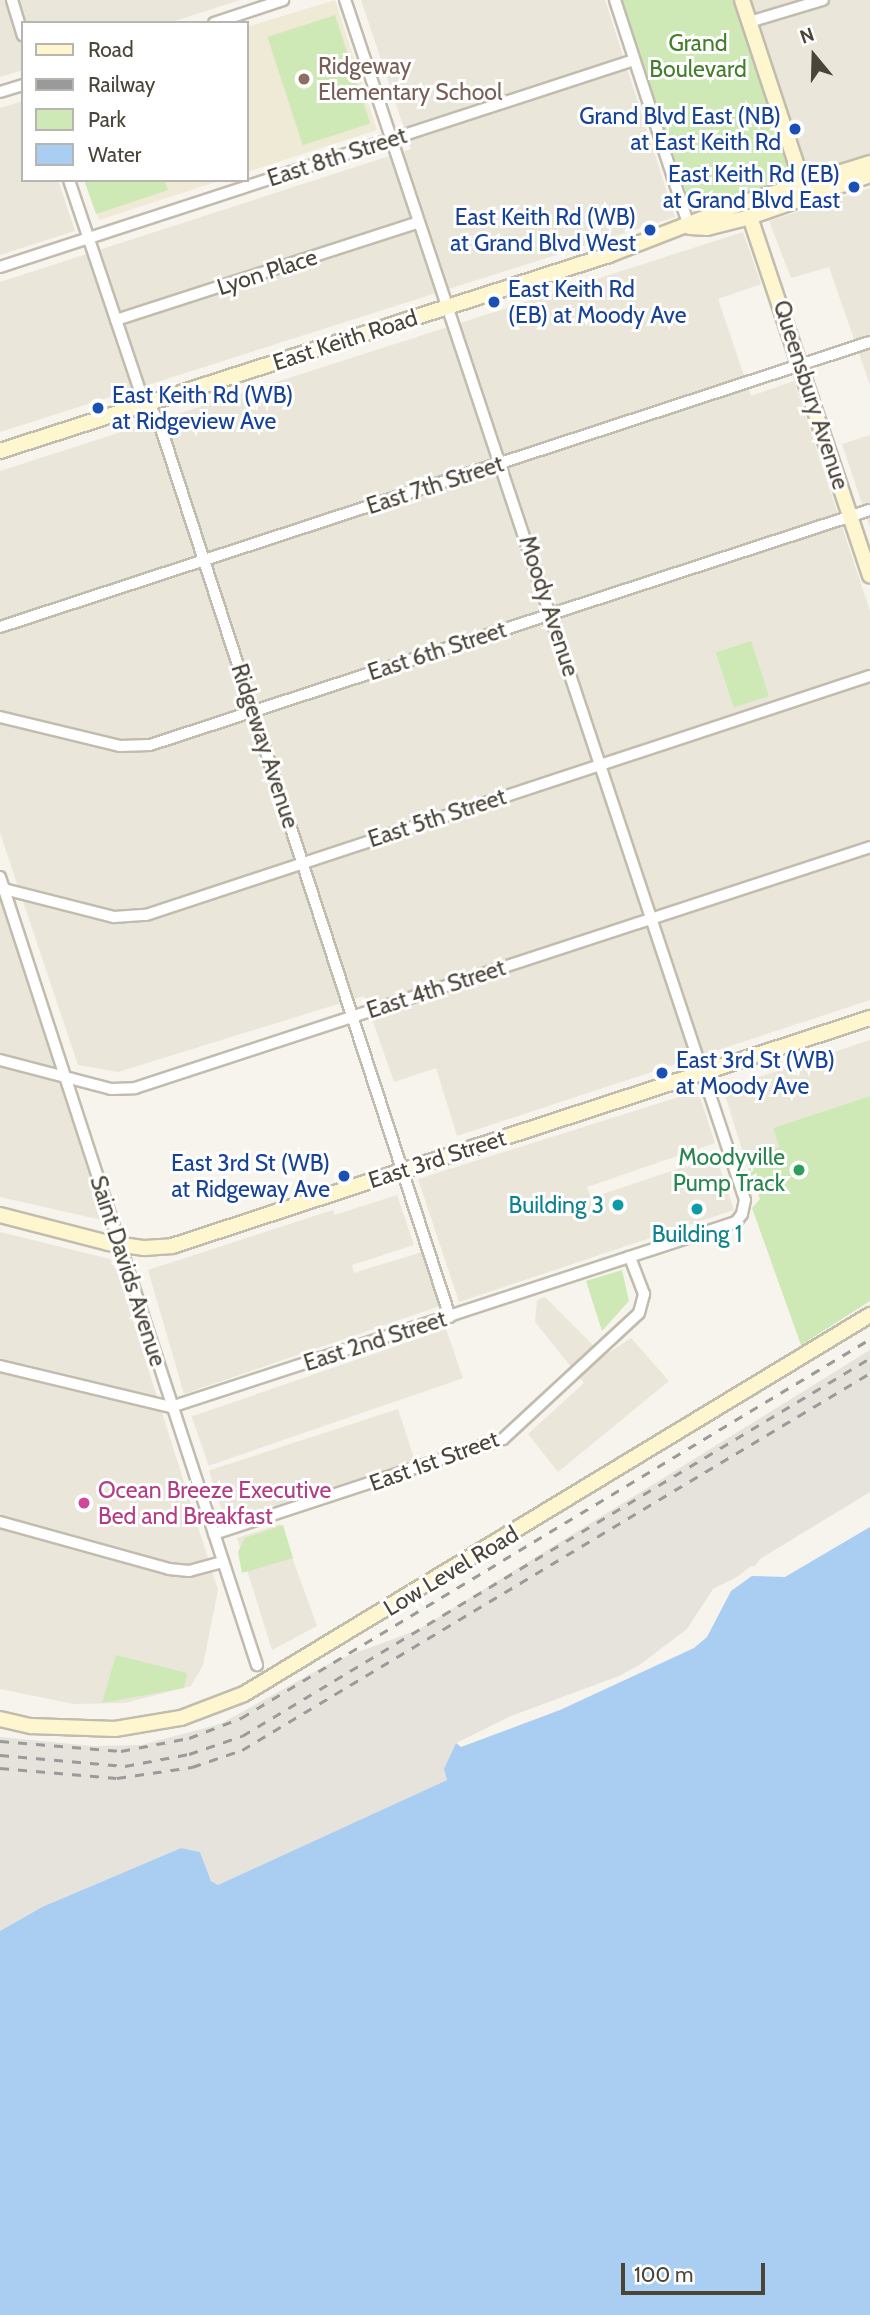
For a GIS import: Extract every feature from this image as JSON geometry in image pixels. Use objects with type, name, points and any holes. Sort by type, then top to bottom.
[{"type":"street","points":[[12,0],[21,29]]},
{"type":"street","points":[[220,21],[283,0]]},
{"type":"street","name":"Moody Avenue","points":[[345,0],[417,223],[502,463],[745,1200],[742,1214]]},
{"type":"street","points":[[615,0],[689,227]]},
{"type":"street","points":[[742,0],[805,190]]},
{"type":"street","points":[[749,22],[823,0]]},
{"type":"street","name":"East 8th Street","points":[[0,267],[634,60]]},
{"type":"street","points":[[0,92],[21,86]]},
{"type":"street","name":"East Keith Road","points":[[689,227],[707,228],[750,216],[870,163]]},
{"type":"street","name":"East Keith Road","points":[[0,451],[447,308],[689,227],[725,210],[773,193],[805,190],[870,175]]},
{"type":"street","name":"Ridgeway Avenue","points":[[70,182],[145,404],[159,422],[450,1317]]},
{"type":"street","points":[[725,210],[750,216],[752,209],[773,193]]},
{"type":"street","name":"Queensbury Avenue","points":[[750,216],[870,575]]},
{"type":"street","name":"Lyon Place","points":[[116,320],[417,223]]},
{"type":"street","name":"East 7th Street","points":[[0,627],[870,342]]},
{"type":"street","name":"East 6th Street","points":[[0,717],[130,747],[253,711],[870,510]]},
{"type":"street","name":"East 5th Street","points":[[2,888],[124,918],[870,676]]},
{"type":"street","name":"East 4th Street","points":[[0,1060],[111,1089],[135,1088],[870,847]]},
{"type":"street","name":"Saint Davids Avenue","points":[[0,877],[257,1665]]},
{"type":"street","name":"East 3rd Street","points":[[0,1215],[122,1246],[172,1246],[870,1018]]},
{"type":"street","name":"East 2nd Street","points":[[171,1407],[736,1222],[742,1214]]},
{"type":"street","name":"East 1st Street","points":[[214,1534],[503,1439],[639,1313],[644,1294],[630,1257]]},
{"type":"street","name":"Low Level Road","points":[[0,1719],[31,1726],[115,1729],[181,1718],[244,1695],[870,1315]]},
{"type":"street","points":[[0,1366],[171,1407]]},
{"type":"street","points":[[0,1522],[169,1569],[189,1571],[222,1562]]},
{"type":"shaded area","points":[[0,0],[240,0],[175,21],[21,21],[21,71],[0,77]]},
{"type":"shaded area","name":"Ridgeway Elementary School","points":[[335,0],[377,130],[248,172],[248,27]]},
{"type":"shaded area","points":[[361,0],[605,0],[675,217],[0,432],[0,282],[411,149]]},
{"type":"shaded area","points":[[751,0],[870,0],[870,154],[806,174]]},
{"type":"shaded area","points":[[21,102],[21,182],[59,182],[75,231],[0,255],[0,108]]},
{"type":"shaded area","points":[[87,182],[216,182],[99,220]]},
{"type":"shaded area","points":[[870,188],[870,385],[829,267],[791,278],[769,221]]},
{"type":"shaded area","points":[[743,232],[761,284],[718,299],[751,396],[794,381],[870,611],[870,1000],[457,1136],[436,1068],[394,1082],[364,996],[118,1072],[78,1065],[0,833],[0,471]]},
{"type":"shaded area","points":[[870,435],[870,528],[842,444]]},
{"type":"shaded area","points":[[0,900],[102,1214],[102,1220],[0,1197]]},
{"type":"shaded area","points":[[870,1040],[870,1096],[773,1128],[779,1147],[745,1159],[723,1089]]},
{"type":"shaded area","points":[[698,1091],[715,1143],[587,1187],[591,1198],[716,1156],[734,1210],[459,1302],[418,1179]]},
{"type":"shaded area","points":[[397,1195],[414,1245],[352,1265],[354,1273],[422,1252],[440,1306],[184,1394],[148,1270],[333,1210],[335,1215]]},
{"type":"shaded area","points":[[0,1232],[110,1259],[118,1273],[218,1590],[203,1665],[191,1686],[125,1703],[74,1704],[0,1689]]},
{"type":"shaded area","points":[[545,1297],[604,1356],[631,1338],[669,1381],[558,1472],[528,1434],[584,1383],[535,1322],[537,1300]]},
{"type":"shaded area","points":[[446,1329],[463,1378],[209,1466],[192,1417]]},
{"type":"shaded area","points":[[870,1350],[870,1492],[760,1559],[753,1569],[713,1589],[687,1629],[621,1679],[447,1780],[218,1885],[211,1881],[200,1852],[181,1848],[42,1907],[0,1931],[0,1737],[92,1746],[141,1745],[220,1724],[336,1660],[418,1630]]},
{"type":"shaded area","points":[[398,1409],[415,1460],[225,1522],[209,1470]]},
{"type":"shaded area","points":[[280,1524],[317,1626],[272,1650],[237,1538]]},
{"type":"green space","name":"Grand Boulevard","points":[[622,0],[736,0],[793,180],[699,212],[692,210]]},
{"type":"green space","points":[[335,15],[370,123],[303,145],[267,37]]},
{"type":"green space","points":[[85,182],[165,182],[168,190],[96,214]]},
{"type":"green space","points":[[751,641],[769,696],[734,708],[716,652]]},
{"type":"green space","points":[[870,1096],[870,1301],[801,1345],[752,1208],[760,1199],[745,1159],[779,1147],[773,1128]]},
{"type":"green space","points":[[622,1270],[629,1301],[602,1331],[586,1281]]},
{"type":"green space","points":[[283,1525],[293,1558],[242,1573],[238,1552],[245,1538]]},
{"type":"green space","points":[[116,1655],[187,1673],[184,1688],[102,1703]]},
{"type":"water","points":[[870,1518],[870,2315],[0,2315],[0,1931],[42,1907],[181,1848],[200,1852],[211,1881],[218,1885],[447,1780],[444,1769],[456,1743],[579,1697],[692,1640],[718,1596],[753,1569],[774,1571]]},
{"type":"pier","points":[[870,1515],[870,1527],[785,1577],[752,1576],[731,1591],[707,1637],[694,1648],[560,1710],[461,1747],[456,1743],[511,1716],[619,1676],[690,1637],[715,1594],[751,1566],[779,1568]]},
{"type":"railway","points":[[0,1741],[121,1751],[189,1738],[241,1718],[870,1339]]},
{"type":"railway","points":[[0,1755],[125,1766],[189,1754],[242,1736],[870,1358]]},
{"type":"railway","points":[[0,1768],[117,1778],[192,1767],[242,1750],[870,1373]]},
{"type":"place","name":"Ridgeway Elementary School","points":[[304,79]]},
{"type":"place","name":"Grand Blvd East (NB) at East Keith Rd","points":[[795,129]]},
{"type":"place","name":"East Keith Rd (EB) at Grand Blvd East","points":[[854,187]]},
{"type":"place","name":"East Keith Rd (WB) at Grand Blvd West","points":[[650,230]]},
{"type":"place","name":"East Keith Rd (EB) at Moody Ave","points":[[494,302]]},
{"type":"place","name":"East Keith Rd (WB) at Ridgeview Ave","points":[[98,408]]},
{"type":"place","name":"East 3rd St (WB) at Moody Ave","points":[[662,1073]]},
{"type":"place","name":"Moodyville Pump Track","points":[[799,1170]]},
{"type":"place","name":"East 3rd St (WB) at Ridgeway Ave","points":[[344,1176]]},
{"type":"place","name":"Building 3","points":[[618,1205]]},
{"type":"place","name":"Building 1","points":[[697,1209]]},
{"type":"place","name":"Ocean Breeze Executive Bed and Breakfast","points":[[84,1503]]}]
